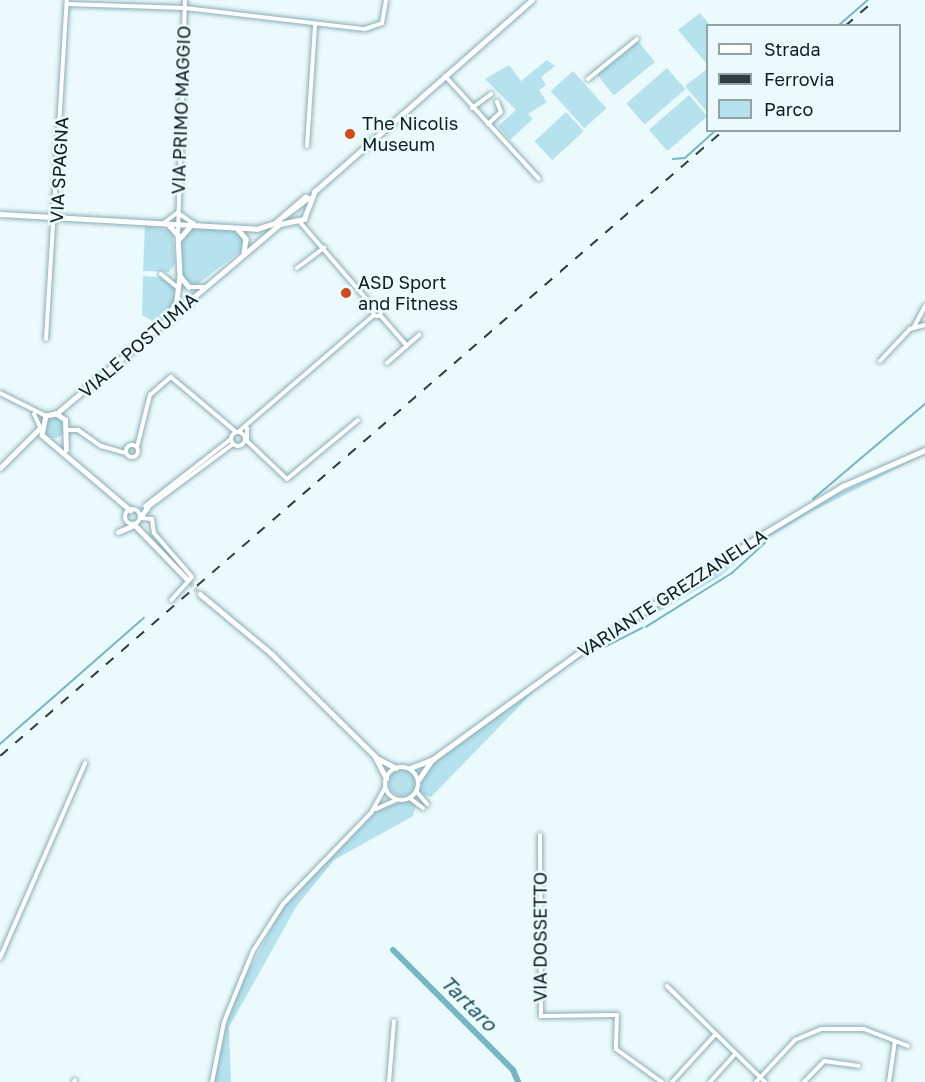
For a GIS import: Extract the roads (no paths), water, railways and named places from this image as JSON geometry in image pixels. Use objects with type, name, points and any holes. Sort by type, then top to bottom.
[{"type":"main road","points":[[284,216],[532,0]]},
{"type":"main road","points":[[284,216],[296,210],[315,191]]},
{"type":"main road","points":[[296,210],[305,215],[315,191]]},
{"type":"main road","points":[[296,210],[297,220]]},
{"type":"main road","points":[[0,214],[193,224]]},
{"type":"main road","name":"VIALE POSTUMIA","points":[[56,414],[71,404],[284,221],[297,220],[305,215]]},
{"type":"main road","name":"VIA PRIMO MAGGIO","points":[[193,224],[236,228],[265,227],[284,216]]},
{"type":"main road","points":[[165,222],[178,237],[193,224]]},
{"type":"main road","points":[[236,228],[246,239],[243,255]]},
{"type":"main road","name":"VIA PRIMO MAGGIO","points":[[159,327],[174,308],[179,290],[178,237]]},
{"type":"main road","name":"VIALE POSTUMIA","points":[[180,276],[189,287],[206,286]]},
{"type":"main road","name":"VIALE POSTUMIA","points":[[65,420],[71,404]]},
{"type":"main road","points":[[0,468],[30,441],[46,416],[56,414],[65,420],[66,450]]},
{"type":"main road","points":[[40,427],[45,438]]},
{"type":"main road","points":[[54,441],[64,436]]},
{"type":"main road","points":[[30,441],[45,438],[54,441],[66,450],[122,503],[134,525],[143,529],[186,578]]},
{"type":"main road","name":"VARIANTE GREZZANELLA","points":[[396,768],[410,768],[433,759],[579,653],[750,542],[843,486],[925,450]]},
{"type":"main road","points":[[146,507],[141,518],[134,525],[118,532],[129,513],[146,507]]},
{"type":"main road","points":[[129,513],[141,518]]},
{"type":"main road","points":[[141,518],[143,529]]},
{"type":"main road","points":[[200,594],[258,640],[375,756],[396,768],[386,778]]},
{"type":"main road","points":[[375,756],[386,778],[386,788],[396,800],[411,798],[417,792]]},
{"type":"main road","name":"VARIANTE GREZZANELLA","points":[[417,792],[419,779],[433,759]]},
{"type":"main road","points":[[410,768],[419,779]]},
{"type":"street","name":"VIA PRIMO MAGGIO","points":[[178,237],[185,0]]},
{"type":"street","points":[[67,2],[185,8],[315,24],[374,28],[382,23],[386,0]]},
{"type":"street","name":"VIA SPAGNA","points":[[46,339],[57,217],[67,2]]},
{"type":"street","points":[[307,146],[315,24]]},
{"type":"street","points":[[588,80],[637,39]]},
{"type":"street","points":[[445,76],[539,179]]},
{"type":"street","points":[[472,108],[491,94]]},
{"type":"street","points":[[488,124],[501,112],[497,102]]},
{"type":"street","name":"VIA PRIMO MAGGIO","points":[[165,222],[177,213]]},
{"type":"street","name":"VIA PRIMO MAGGIO","points":[[177,213],[193,224]]},
{"type":"street","points":[[305,215],[309,230]]},
{"type":"street","points":[[297,220],[309,230],[375,309],[377,315],[407,346]]},
{"type":"street","points":[[297,268],[324,248]]},
{"type":"street","points":[[161,274],[179,290]]},
{"type":"street","points":[[880,361],[914,327],[925,306]]},
{"type":"street","points":[[146,507],[237,432],[247,428],[377,315]]},
{"type":"street","points":[[914,327],[925,325]]},
{"type":"street","points":[[387,363],[419,334]]},
{"type":"street","points":[[67,430],[78,430],[110,448],[126,451],[134,456],[151,392],[171,377],[228,429],[245,438],[291,478],[358,420]]},
{"type":"street","points":[[0,393],[34,414],[46,416]]},
{"type":"street","points":[[34,414],[40,427]]},
{"type":"street","points":[[242,444],[247,428]]},
{"type":"street","points":[[228,429],[233,444]]},
{"type":"street","points":[[126,451],[137,438]]},
{"type":"street","points":[[146,507],[233,444],[251,444]]},
{"type":"street","points":[[131,445],[136,447]]},
{"type":"street","points":[[141,518],[152,519],[154,533],[192,577],[171,600]]},
{"type":"street","points":[[0,958],[85,763]]},
{"type":"street","points":[[212,1082],[231,1001],[263,935],[297,887],[371,813],[386,788]]},
{"type":"street","points":[[417,792],[427,804]]},
{"type":"street","points":[[411,798],[423,808]]},
{"type":"street","points":[[371,813],[396,800]]},
{"type":"street","name":"VIA DOSSETTO","points":[[540,835],[540,1016],[617,1015],[616,1049],[662,1082]]},
{"type":"street","points":[[667,986],[714,1036],[765,1082]]},
{"type":"street","points":[[389,1082],[394,1021]]},
{"type":"street","points":[[756,1082],[795,1040],[810,1032],[855,1027],[908,1046]]},
{"type":"street","points":[[672,1082],[714,1036]]},
{"type":"street","points":[[889,1082],[895,1041]]},
{"type":"street","points":[[710,1082],[735,1054]]},
{"type":"street","points":[[804,1082],[824,1061],[859,1066]]},
{"type":"waterway","points":[[840,24],[868,0]]},
{"type":"waterway","points":[[673,159],[685,158],[714,132]]},
{"type":"waterway","points":[[813,499],[925,404]]},
{"type":"waterway","points":[[646,627],[732,573],[765,543]]},
{"type":"waterway","points":[[0,744],[144,618]]},
{"type":"waterway","points":[[605,647],[642,628]]},
{"type":"waterway","name":"Tartaro","points":[[393,950],[513,1070],[518,1082]]},
{"type":"tunnel","points":[[186,578],[200,594]]},
{"type":"railway","points":[[847,24],[875,0]]},
{"type":"railway","points":[[0,756],[722,132]]},
{"type":"place","name":"The Nicolis Museum","points":[[350,134]]},
{"type":"place","name":"ASD Sport and Fitness","points":[[346,293]]}]
